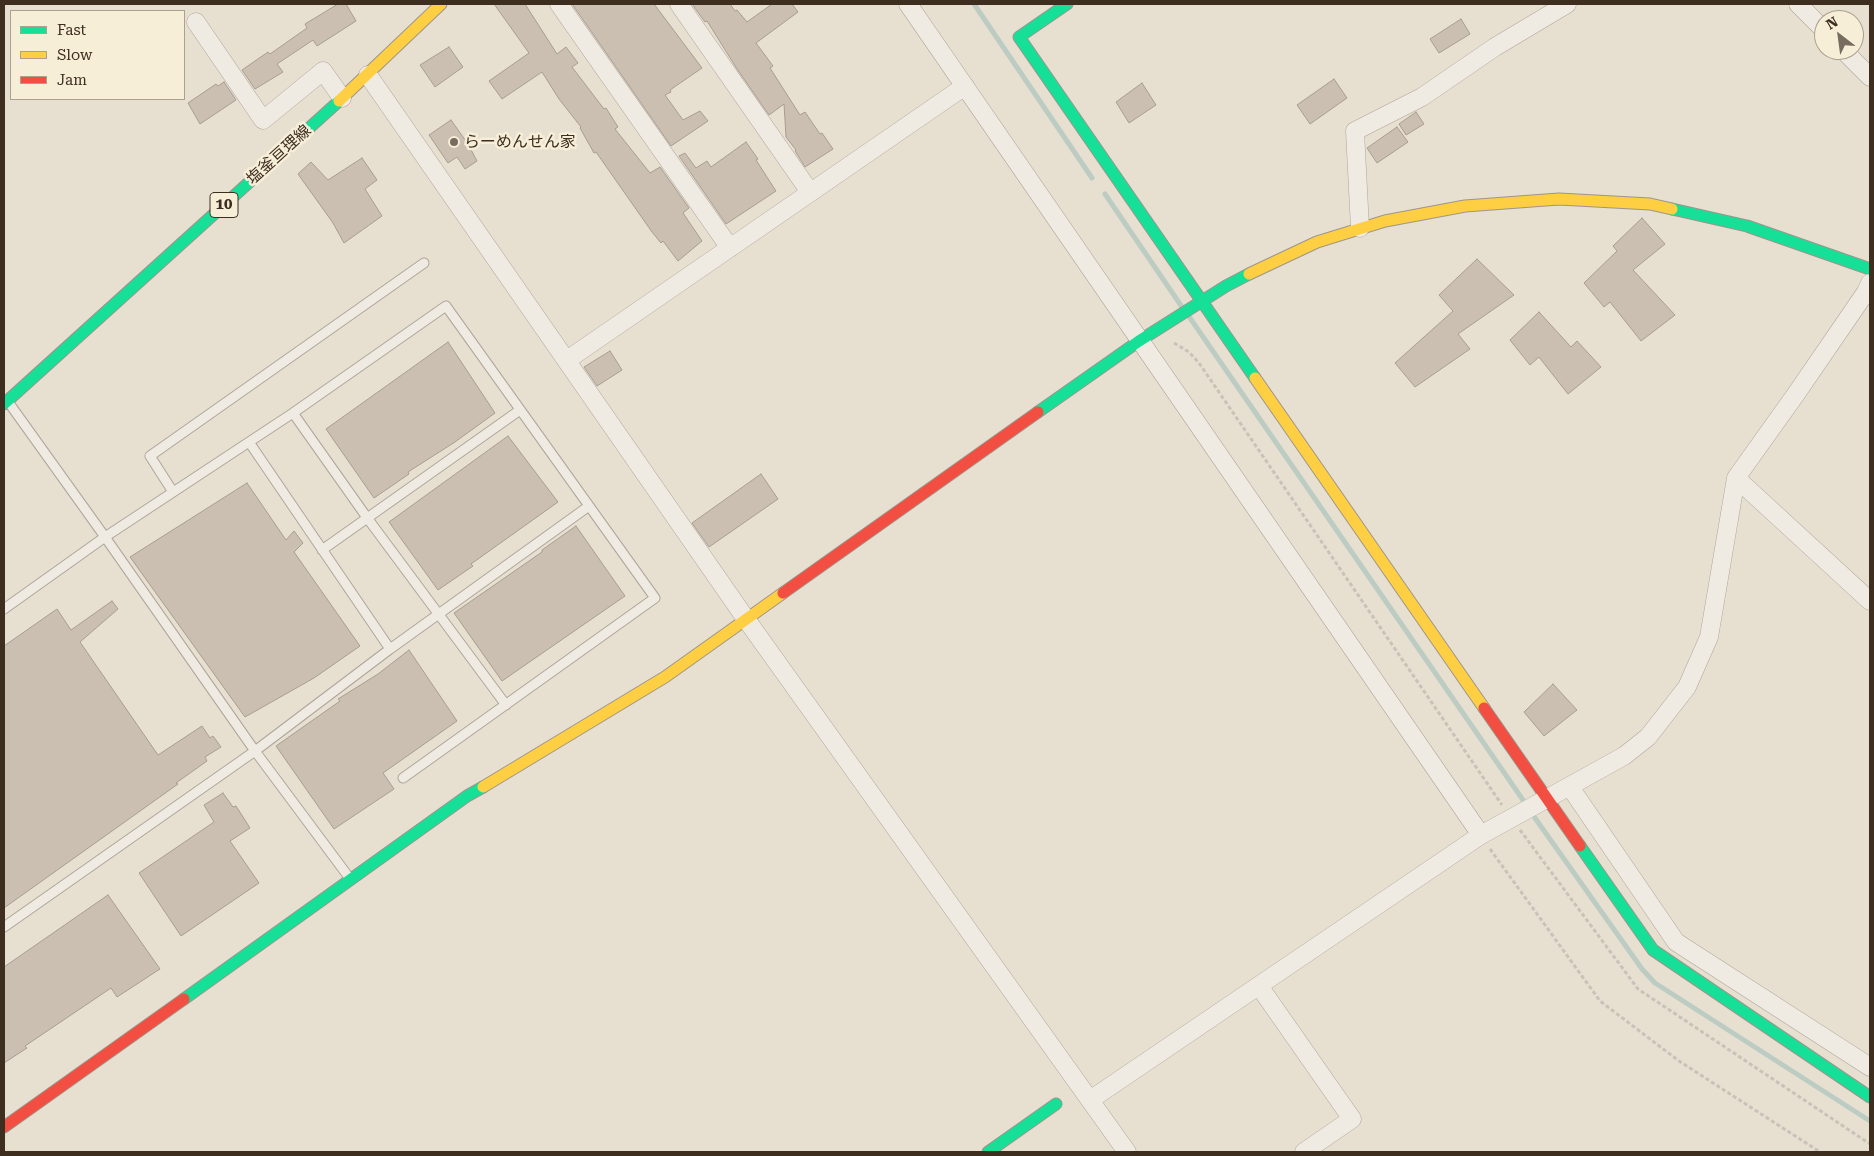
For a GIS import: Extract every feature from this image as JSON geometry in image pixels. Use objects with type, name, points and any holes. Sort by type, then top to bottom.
[{"type":"street","points":[[559,4],[730,248]]},
{"type":"street","points":[[679,4],[810,192]]},
{"type":"street","points":[[908,4],[1481,836]]},
{"type":"street","points":[[1067,4],[1019,37],[1198,303],[1653,950],[1870,1097]]},
{"type":"street","points":[[1360,228],[1355,131],[1422,97],[1495,47],[1566,4]]},
{"type":"street","points":[[1798,4],[1814,20]]},
{"type":"street","name":"塩釜亘理線","points":[[5,403],[368,75],[436,6]]},
{"type":"street","points":[[196,22],[263,120],[323,71],[342,98]]},
{"type":"street","points":[[1853,60],[1870,77]]},
{"type":"street","points":[[368,75],[746,619],[1127,1152]]},
{"type":"street","points":[[566,360],[965,86]]},
{"type":"street","points":[[4,1127],[467,796],[665,677],[1139,341],[1198,303],[1274,261],[1317,242],[1385,221],[1465,206],[1559,199],[1650,204],[1747,226],[1870,269]]},
{"type":"street","points":[[1090,1100],[1481,836],[1624,756],[1648,737],[1687,687],[1709,637],[1736,478],[1796,394],[1866,292],[1870,283]]},
{"type":"street","points":[[1736,478],[1870,601]]},
{"type":"street","points":[[1570,787],[1676,942],[1870,1067]]},
{"type":"street","points":[[1259,986],[1352,1119],[1304,1152]]},
{"type":"street","points":[[988,1152],[1056,1104]]},
{"type":"lane","points":[[173,492],[150,456],[424,263]]},
{"type":"lane","points":[[4,609],[105,536],[293,413],[446,306],[655,598],[404,778]]},
{"type":"lane","points":[[5,403],[105,536],[255,751],[352,880]]},
{"type":"lane","points":[[322,550],[520,410]]},
{"type":"lane","points":[[293,413],[368,519],[506,705]]},
{"type":"lane","points":[[249,442],[390,649]]},
{"type":"lane","points":[[4,927],[255,751],[390,649],[440,615],[589,506]]},
{"type":"path","points":[[1164,324],[1175,345],[1189,352],[1199,363],[1512,819],[1638,989],[1870,1144]]},
{"type":"path","points":[[1481,836],[1600,1001],[1679,1061],[1820,1152]]},
{"type":"building","points":[[338,4],[346,4],[356,21],[317,46],[313,40],[277,64],[283,72],[255,89],[242,70],[268,52],[270,54],[307,28],[305,24]]},
{"type":"building","points":[[494,4],[525,4],[557,54],[566,47],[578,63],[572,67],[604,109],[606,108],[618,127],[615,129],[650,173],[660,167],[689,208],[683,213],[702,241],[678,261],[663,241],[661,243],[652,232],[596,152],[594,153],[581,127],[559,99],[542,72],[502,99],[489,81],[529,53]]},
{"type":"building","points":[[572,4],[654,4],[702,68],[665,95],[683,120],[700,111],[708,121],[671,146]]},
{"type":"building","points":[[692,4],[730,4],[747,22],[772,4],[792,4],[798,12],[756,43],[773,66],[770,68],[800,115],[805,112],[833,149],[805,167],[786,137],[784,104],[769,115],[707,21],[705,22]]},
{"type":"building","points":[[1461,19],[1470,34],[1439,53],[1430,39]]},
{"type":"building","points":[[449,47],[463,67],[435,87],[420,65]]},
{"type":"building","points":[[1334,79],[1347,98],[1310,124],[1297,105]]},
{"type":"building","points":[[224,82],[236,100],[200,124],[188,103],[216,84],[218,86]]},
{"type":"building","points":[[1142,83],[1156,105],[1129,123],[1116,102]]},
{"type":"building","points":[[1416,112],[1424,124],[1406,135],[1399,124]]},
{"type":"building","points":[[451,120],[468,144],[477,161],[465,169],[457,157],[448,163],[429,135]]},
{"type":"building","points":[[1397,127],[1408,142],[1377,163],[1367,148]]},
{"type":"building","points":[[746,142],[776,191],[726,224],[679,156],[685,153],[696,168],[707,161],[711,167]]},
{"type":"building","points":[[362,158],[377,180],[365,189],[382,216],[344,243],[333,223],[298,174],[311,162],[328,180]]},
{"type":"building","points":[[1642,218],[1665,244],[1633,270],[1675,315],[1641,341],[1610,302],[1604,307],[1584,283],[1617,251],[1613,246]]},
{"type":"building","points":[[1477,259],[1514,295],[1458,334],[1470,349],[1415,387],[1395,363],[1453,311],[1439,295]]},
{"type":"building","points":[[1539,312],[1571,347],[1577,341],[1601,367],[1568,394],[1539,357],[1530,365],[1510,340]]},
{"type":"building","points":[[448,342],[495,413],[455,442],[408,472],[409,474],[374,498],[326,429]]},
{"type":"building","points":[[610,351],[622,370],[597,386],[584,367]]},
{"type":"building","points":[[508,436],[558,502],[438,590],[389,522]]},
{"type":"building","points":[[761,474],[778,499],[709,547],[692,523]]},
{"type":"building","points":[[247,483],[286,540],[294,531],[303,543],[294,552],[360,646],[314,678],[245,717],[130,557]]},
{"type":"building","points":[[576,526],[625,596],[502,681],[454,613]]},
{"type":"building","points":[[112,601],[118,609],[80,642],[158,755],[202,726],[210,738],[213,736],[221,747],[205,757],[207,761],[176,783],[178,784],[4,908],[4,646],[57,609],[71,630]]},
{"type":"building","points":[[409,650],[457,721],[383,773],[394,789],[334,829],[276,746],[340,701],[338,699],[378,674]]},
{"type":"building","points":[[1553,684],[1577,710],[1544,736],[1524,712]]},
{"type":"building","points":[[223,793],[233,807],[236,806],[250,828],[230,841],[259,883],[181,936],[139,873],[214,822],[204,805]]},
{"type":"building","points":[[108,895],[160,969],[117,997],[111,988],[25,1046],[27,1048],[4,1063],[4,967]]},
{"type":"waterway","points":[[974,4],[1092,178]]},
{"type":"waterway","points":[[1105,194],[1182,307]]},
{"type":"waterway","points":[[1190,318],[1523,800]]},
{"type":"waterway","points":[[1535,818],[1642,969],[1655,983],[1870,1121]]},
{"type":"traffic: fast","points":[[1067,4],[1019,37],[1255,378]]},
{"type":"traffic: fast","points":[[4,404],[339,101]]},
{"type":"traffic: fast","points":[[1672,209],[1747,226],[1870,269]]},
{"type":"traffic: fast","points":[[1038,412],[1139,341],[1226,286],[1249,274]]},
{"type":"traffic: fast","points":[[184,999],[467,796],[483,787]]},
{"type":"traffic: fast","points":[[1580,846],[1653,950],[1870,1097]]},
{"type":"traffic: fast","points":[[988,1152],[1056,1104]]},
{"type":"traffic: slow","points":[[339,101],[441,4]]},
{"type":"traffic: slow","points":[[1249,274],[1317,242],[1385,221],[1465,206],[1559,199],[1650,204],[1672,209]]},
{"type":"traffic: slow","points":[[1255,378],[1484,708]]},
{"type":"traffic: slow","points":[[483,787],[665,677],[783,593]]},
{"type":"traffic: jam","points":[[783,593],[1038,412]]},
{"type":"traffic: jam","points":[[1484,708],[1580,846]]},
{"type":"traffic: jam","points":[[4,1127],[184,999]]},
{"type":"place","name":"らーめんせん家","points":[[454,142]]}]
